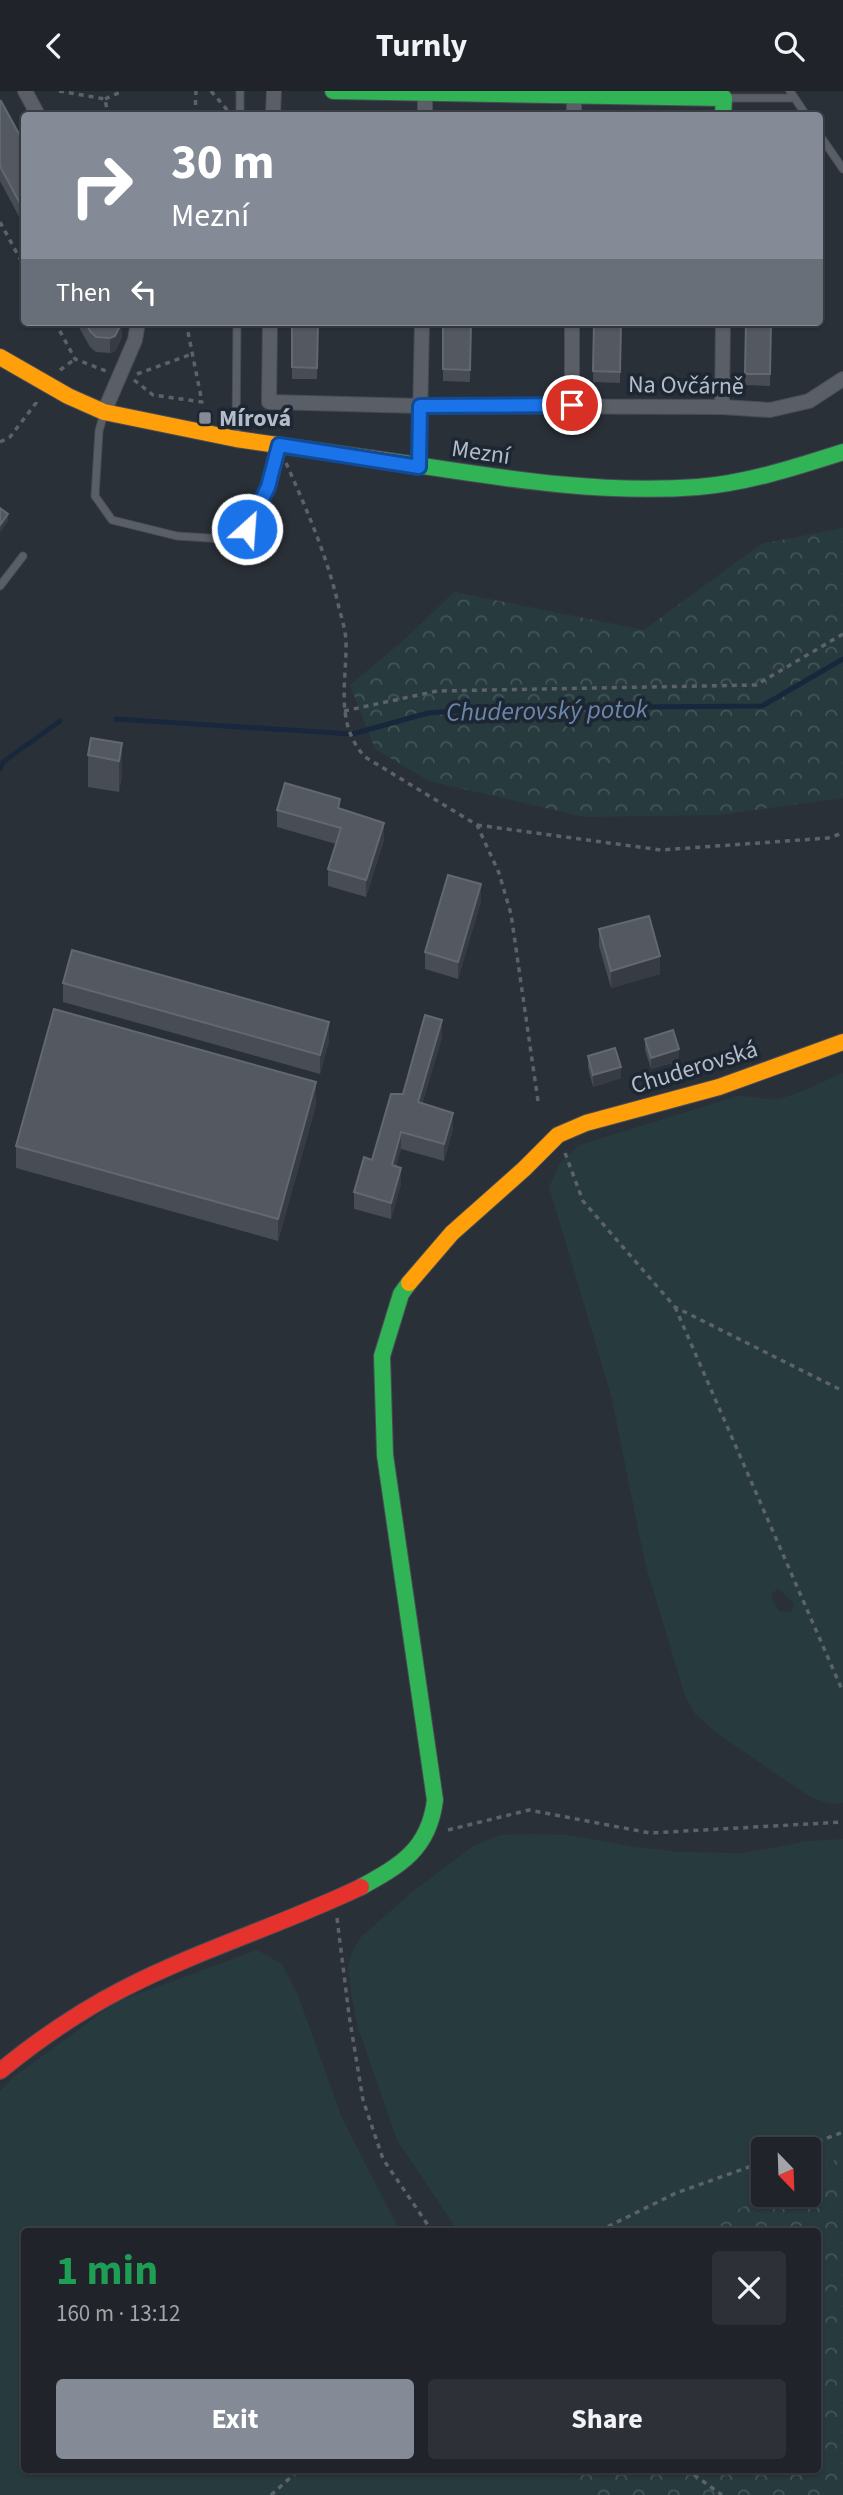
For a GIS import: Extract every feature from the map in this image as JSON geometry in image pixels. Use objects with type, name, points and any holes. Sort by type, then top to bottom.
[{"type":"street","points":[[24,91],[36,112]]},
{"type":"street","points":[[273,112],[274,91]]},
{"type":"street","points":[[334,91],[724,98],[723,112]]},
{"type":"street","points":[[425,94],[425,112]]},
{"type":"street","points":[[574,96],[574,112]]},
{"type":"street","points":[[104,412],[135,340],[137,326]]},
{"type":"street","name":"Na Ovčárně","points":[[270,326],[269,402],[420,406],[723,407],[770,410],[809,401],[843,379]]},
{"type":"street","points":[[419,467],[422,326]]},
{"type":"street","points":[[572,326],[572,405]]},
{"type":"street","points":[[723,326],[723,407]]},
{"type":"street","name":"Mezní","points":[[0,357],[68,396],[104,412],[236,439],[524,481],[615,489],[700,487],[778,473],[843,452]]},
{"type":"street","name":"Chuderovská","points":[[558,1135],[586,1122],[719,1087],[843,1042]]},
{"type":"street","points":[[0,2071],[30,2044],[110,1994],[167,1967],[335,1898],[396,1866],[414,1852],[426,1836],[433,1820],[435,1800],[384,1455],[382,1356],[401,1294],[420,1268],[452,1233],[558,1135]]},
{"type":"lane","points":[[240,91],[240,112]]},
{"type":"lane","points":[[724,98],[792,95],[804,112]]},
{"type":"lane","points":[[823,140],[843,170]]},
{"type":"lane","points":[[236,439],[237,326]]},
{"type":"lane","points":[[104,412],[99,431],[95,496],[112,520],[177,536],[225,539],[247,529],[268,487],[279,445]]},
{"type":"lane","points":[[0,586],[23,557]]},
{"type":"path","points":[[59,91],[105,99],[123,91]]},
{"type":"path","points":[[195,112],[196,91]]},
{"type":"path","points":[[211,91],[229,112]]},
{"type":"path","points":[[105,99],[107,112]]},
{"type":"path","points":[[0,222],[21,260]]},
{"type":"path","points":[[57,326],[75,359],[120,376]]},
{"type":"path","points":[[187,326],[202,402],[153,395],[130,376],[192,353]]},
{"type":"path","points":[[54,374],[75,359]]},
{"type":"path","points":[[0,442],[10,436],[36,403],[36,393]]},
{"type":"path","points":[[279,445],[334,587],[346,636],[345,722],[354,744],[365,757],[477,825],[661,850],[828,838],[843,833]]},
{"type":"path","points":[[344,711],[437,691],[756,685],[843,634]]},
{"type":"path","points":[[477,825],[499,873],[511,914],[538,1101]]},
{"type":"path","points":[[558,1135],[583,1201],[675,1307],[843,1692]]},
{"type":"path","points":[[675,1307],[843,1391]]},
{"type":"path","points":[[426,1836],[529,1810],[650,1833],[843,1822]]},
{"type":"path","points":[[335,1898],[349,2015],[363,2100],[383,2159],[430,2228]]},
{"type":"path","points":[[821,2140],[843,2132]]},
{"type":"path","points":[[605,2228],[676,2193],[751,2166]]},
{"type":"path","points":[[271,2495],[296,2473]]},
{"type":"path","points":[[692,2473],[722,2495]]},
{"type":"green space","points":[[843,528],[843,798],[718,815],[584,817],[429,781],[375,749],[350,685],[404,640],[454,592],[644,630],[761,544]]},
{"type":"green space","points":[[843,1073],[843,1803],[838,1803],[824,1802],[807,1795],[718,1734],[695,1714],[685,1696],[645,1563],[611,1395],[549,1187],[559,1164],[579,1145],[738,1096],[781,1098]],"holes":[[[778,1588],[794,1604],[791,1613],[779,1611],[772,1594]]]},
{"type":"green space","points":[[532,1834],[567,1835],[680,1852],[744,1853],[808,1841],[843,1839],[843,2156],[821,2167],[821,2137],[751,2137],[751,2203],[700,2228],[456,2228],[397,2140],[358,2028],[348,1968],[352,1952],[361,1937],[411,1893],[473,1846],[500,1835]]},
{"type":"green space","points":[[257,1950],[282,1964],[298,1995],[342,2118],[398,2228],[21,2228],[21,2473],[563,2473],[579,2495],[0,2495],[0,2091],[15,2076],[116,2002]]},
{"type":"green space","points":[[843,2156],[843,2495],[579,2495],[563,2473],[821,2473],[821,2228],[700,2228],[751,2203],[751,2207],[821,2207],[821,2167]]},
{"type":"building","points":[[0,102],[21,138],[21,205],[0,166]]},
{"type":"building","points":[[87,326],[120,326],[115,336],[110,338],[96,337]]},
{"type":"building","points":[[292,326],[318,326],[317,368],[292,367]]},
{"type":"building","points":[[443,326],[471,326],[470,370],[443,369]]},
{"type":"building","points":[[594,326],[621,326],[620,372],[593,371]]},
{"type":"building","points":[[746,326],[771,326],[770,374],[745,374]]},
{"type":"building","points":[[0,508],[8,514],[0,525]]},
{"type":"building","points":[[91,738],[122,743],[119,761],[88,755]]},
{"type":"building","points":[[285,783],[340,799],[338,808],[384,823],[366,880],[328,869],[341,828],[277,810]]},
{"type":"building","points":[[448,875],[481,884],[458,962],[425,952]]},
{"type":"building","points":[[649,916],[660,956],[611,971],[599,929]]},
{"type":"building","points":[[72,950],[329,1022],[320,1055],[63,983]]},
{"type":"building","points":[[54,1009],[316,1082],[278,1219],[16,1146]]},
{"type":"building","points":[[425,1015],[442,1020],[418,1102],[453,1113],[444,1144],[401,1132],[392,1165],[401,1168],[391,1203],[354,1192],[364,1157],[372,1160],[391,1094],[403,1094]]},
{"type":"building","points":[[673,1030],[679,1049],[651,1058],[645,1039]]},
{"type":"building","points":[[615,1048],[621,1067],[593,1075],[588,1056]]},
{"type":"waterway","name":"Chuderovský potok","points":[[116,719],[352,734],[428,713],[492,708],[762,706],[843,659]]},
{"type":"waterway","name":"Chuderovský potok","points":[[0,769],[3,762],[60,721]]},
{"type":"traffic: fast","points":[[333,91],[724,98],[723,112]]},
{"type":"traffic: fast","points":[[389,461],[543,483],[659,489],[735,482],[843,452]]},
{"type":"traffic: fast","points":[[361,1887],[411,1854],[427,1831],[435,1800],[385,1455],[382,1356],[401,1294],[409,1283]]},
{"type":"traffic: slow","points":[[0,357],[68,396],[104,412],[236,439],[389,461]]},
{"type":"traffic: slow","points":[[409,1283],[452,1233],[558,1135],[586,1123],[719,1087],[843,1042]]},
{"type":"traffic: jam","points":[[0,2071],[60,2026],[125,1988],[361,1887]]},
{"type":"place","name":"Mírová","points":[[205,418]]},
{"type":"route","points":[[247,529],[268,487],[279,445],[419,467],[420,406],[572,405]]}]
